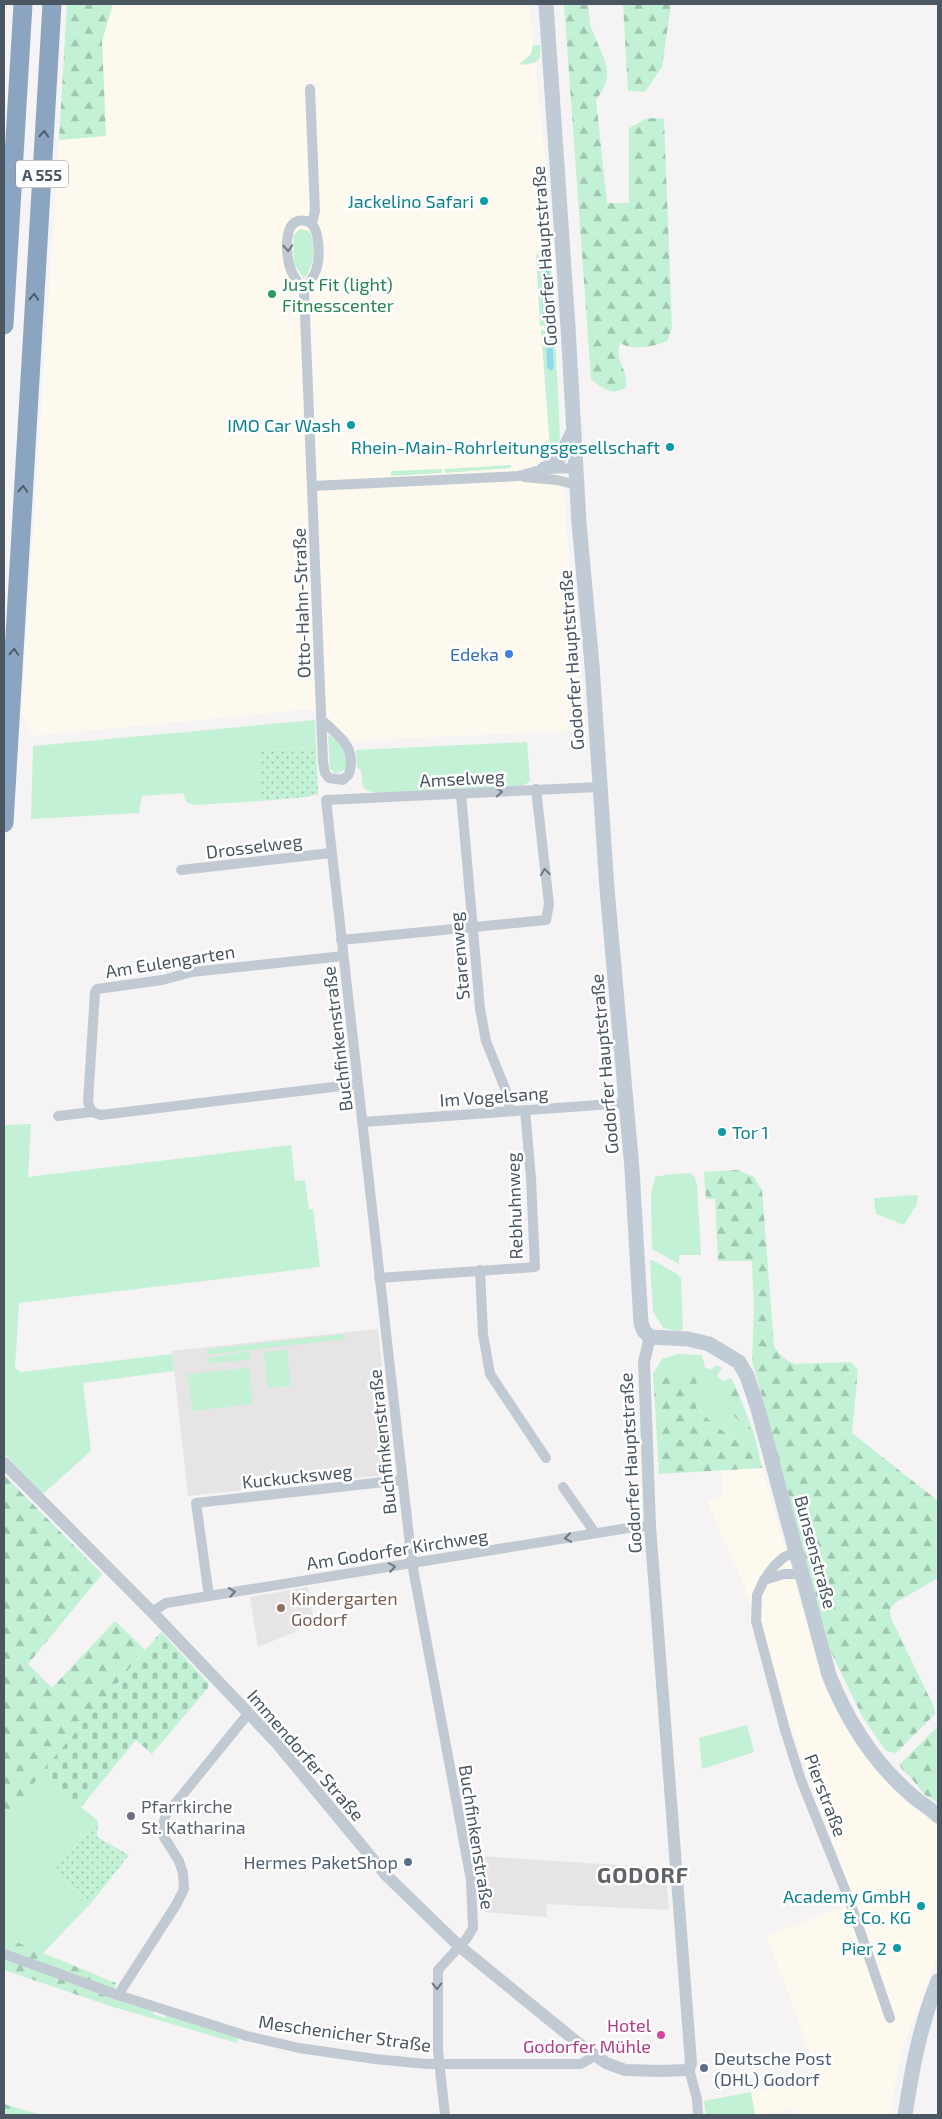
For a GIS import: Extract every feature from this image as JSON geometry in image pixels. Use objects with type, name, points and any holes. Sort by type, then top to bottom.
[{"type":"highway","points":[[13,4],[19,60]]},
{"type":"highway","name":"A 555","points":[[4,325],[23,4]]},
{"type":"highway","name":"A 555","points":[[4,823],[52,4]]},
{"type":"main road","name":"Godorfer Hauptstraße","points":[[546,4],[568,327],[573,433],[592,665],[599,787],[626,1103],[642,1323],[644,1331],[650,1337]]},
{"type":"main road","points":[[544,469],[560,458],[573,433]]},
{"type":"main road","name":"Bunsenstraße","points":[[650,1337],[688,1339],[709,1344],[739,1362],[747,1376],[758,1409],[829,1675],[842,1708],[861,1739],[887,1771],[908,1792],[937,1815]]},
{"type":"main road","points":[[905,2115],[913,2060],[924,2019],[938,1981]]},
{"type":"street","points":[[304,290],[313,277],[318,258],[317,237],[312,223],[315,211],[310,92]]},
{"type":"street","name":"Otto-Hahn-Straße","points":[[312,223],[306,220],[299,221],[289,228],[287,236],[291,269],[304,290],[321,719],[325,773],[334,780],[343,780],[349,774],[351,752],[347,745],[321,719]]},
{"type":"street","points":[[518,476],[544,469],[576,468]]},
{"type":"street","points":[[313,486],[518,476],[557,480],[577,485]]},
{"type":"street","name":"Amselweg","points":[[326,800],[599,787]]},
{"type":"street","points":[[341,940],[546,920],[549,904],[536,790]]},
{"type":"street","name":"Starenweg","points":[[461,794],[482,1027],[489,1052],[509,1101],[510,1111]]},
{"type":"street","name":"Buchfinkenstraße","points":[[326,800],[412,1564],[471,1880],[473,1928],[438,1970],[439,2064],[445,2115]]},
{"type":"street","name":"Drosselweg","points":[[181,870],[331,853]]},
{"type":"street","name":"Am Eulengarten","points":[[92,1112],[88,1102],[95,992],[97,989],[162,980],[192,972],[343,956]]},
{"type":"street","points":[[58,1116],[92,1112],[101,1115],[358,1084]]},
{"type":"street","name":"Im Vogelsang","points":[[363,1122],[626,1103]]},
{"type":"street","name":"Rebhuhnweg","points":[[379,1278],[534,1267],[532,1178],[525,1110]]},
{"type":"street","points":[[480,1270],[483,1334],[490,1374],[546,1458]]},
{"type":"street","name":"Godorfer Hauptstraße","points":[[650,1337],[644,1362],[650,1526],[684,1959],[691,2063],[689,2069],[697,2099],[698,2115]]},
{"type":"street","name":"Immendorfer Straße","points":[[4,1463],[152,1612],[275,1741],[386,1875],[459,1946],[594,2056]]},
{"type":"street","name":"Kuckucksweg","points":[[209,1596],[196,1503],[402,1480]]},
{"type":"street","points":[[563,1487],[595,1533]]},
{"type":"street","name":"Am Godorfer Kirchweg","points":[[152,1612],[166,1603],[595,1533],[650,1526]]},
{"type":"street","name":"Pierstraße","points":[[796,1552],[774,1566],[764,1580],[757,1595],[756,1621],[785,1730],[801,1780],[850,1902],[890,2018]]},
{"type":"street","points":[[764,1580],[784,1574],[802,1574]]},
{"type":"street","points":[[118,1994],[176,1905],[184,1889],[181,1867],[164,1837],[163,1825],[166,1815],[248,1714]]},
{"type":"street","name":"Meschenicher Straße","points":[[4,1954],[247,2036],[299,2048],[374,2059],[439,2064],[581,2064],[594,2056]]},
{"type":"street","points":[[594,2056],[625,2070],[661,2071],[689,2069]]},
{"type":"shaded area","points":[[113,4],[529,4],[555,254],[560,449],[584,730],[353,741],[314,709],[33,736],[21,713],[59,140],[106,135],[102,41]]},
{"type":"shaded area","points":[[378,1329],[394,1474],[188,1496],[172,1351]]},
{"type":"shaded area","points":[[762,1468],[823,1679],[872,1765],[938,1825],[938,1956],[900,2055],[890,2115],[795,2115],[793,2108],[765,2115],[755,2115],[751,2092],[794,2084],[818,2074],[767,1936],[854,1903],[791,1727],[745,1587],[707,1501],[723,1498],[722,1471]]},
{"type":"shaded area","name":"Kindergarten Godorf","points":[[308,1587],[313,1618],[308,1624],[293,1633],[258,1647],[250,1597]]},
{"type":"shaded area","points":[[477,1856],[665,1868],[669,1910],[546,1904],[547,1917],[484,1912],[483,1885]]},
{"type":"green space","points":[[67,4],[113,4],[102,41],[106,136],[59,140]]},
{"type":"green space","points":[[564,4],[588,4],[591,27],[606,64],[606,80],[596,100],[607,203],[629,203],[629,128],[647,118],[664,119],[672,328],[667,341],[655,345],[631,347],[620,343],[619,356],[625,375],[626,387],[616,391],[607,390],[591,379]]},
{"type":"green space","points":[[623,4],[671,4],[662,67],[645,92],[628,91]]},
{"type":"green space","points":[[533,45],[540,45],[538,61],[521,65],[520,63],[531,54]]},
{"type":"green space","points":[[300,229],[309,231],[314,249],[310,268],[304,279],[294,264],[293,236]]},
{"type":"green space","points":[[536,254],[551,261],[554,325],[540,326]]},
{"type":"green space","points":[[541,330],[555,330],[560,435],[556,451],[550,449]]},
{"type":"green space","points":[[511,465],[511,468],[445,473],[445,469]]},
{"type":"green space","points":[[442,469],[442,473],[391,476],[391,471]]},
{"type":"green space","points":[[315,720],[316,748],[261,750],[261,801],[195,805],[186,802],[183,793],[142,796],[139,813],[31,819],[33,746]]},
{"type":"green space","points":[[328,735],[343,748],[346,758],[346,768],[339,773],[334,773],[330,768]]},
{"type":"green space","points":[[527,742],[530,781],[523,786],[378,793],[368,791],[363,787],[361,770],[357,768],[356,750]]},
{"type":"green space","points":[[316,748],[318,794],[306,797],[261,801],[261,750]]},
{"type":"green space","points":[[31,1124],[28,1177],[291,1145],[295,1181],[305,1180],[309,1209],[313,1209],[320,1267],[19,1303],[15,1368],[21,1372],[172,1354],[174,1371],[83,1383],[91,1451],[43,1494],[4,1454],[4,1125]]},
{"type":"green space","points":[[738,1170],[754,1177],[762,1190],[774,1346],[783,1357],[795,1364],[851,1362],[858,1370],[852,1433],[938,1501],[938,1578],[895,1603],[890,1609],[891,1618],[934,1707],[935,1714],[896,1753],[886,1751],[862,1716],[831,1652],[752,1361],[754,1310],[752,1261],[718,1261],[715,1199],[706,1199],[704,1172]]},
{"type":"green space","points":[[690,1173],[694,1176],[697,1184],[701,1255],[679,1255],[679,1264],[652,1249],[651,1194],[655,1177]]},
{"type":"green space","points":[[918,1195],[917,1204],[904,1225],[876,1214],[874,1198]]},
{"type":"green space","points":[[652,1260],[676,1273],[681,1278],[683,1329],[678,1331],[663,1328],[653,1311],[650,1261]]},
{"type":"green space","points":[[345,1334],[345,1339],[207,1355],[207,1349]]},
{"type":"green space","points":[[287,1350],[291,1386],[268,1388],[264,1352]]},
{"type":"green space","points":[[249,1351],[250,1360],[208,1363],[208,1358]]},
{"type":"green space","points":[[678,1354],[702,1355],[705,1368],[712,1369],[717,1365],[722,1368],[717,1376],[723,1381],[731,1378],[735,1385],[726,1386],[733,1406],[742,1423],[753,1431],[756,1441],[752,1440],[744,1445],[711,1423],[696,1406],[698,1388],[671,1371],[654,1389],[653,1374],[662,1359]]},
{"type":"green space","points":[[249,1368],[253,1404],[192,1411],[188,1374]]},
{"type":"green space","points":[[671,1371],[694,1373],[698,1388],[696,1407],[718,1428],[744,1445],[752,1440],[756,1441],[762,1468],[659,1474],[654,1389]]},
{"type":"green space","points":[[735,1385],[753,1431],[740,1422],[724,1400],[726,1386]]},
{"type":"green space","points":[[4,1475],[102,1574],[28,1664],[52,1688],[115,1621],[145,1650],[4,1819]]},
{"type":"green space","points":[[161,1632],[209,1684],[208,1688],[152,1754],[136,1740],[81,1807],[40,1774]]},
{"type":"green space","points":[[747,1725],[754,1752],[702,1769],[699,1738]]},
{"type":"green space","points":[[938,1726],[938,1803],[924,1794],[901,1768],[900,1764]]},
{"type":"green space","points":[[40,1774],[97,1820],[54,1871],[91,1903],[42,1954],[4,1937],[4,1819]]},
{"type":"green space","points":[[97,1820],[97,1837],[129,1855],[91,1903],[54,1871]]},
{"type":"green space","points":[[4,1937],[116,1983],[110,2006],[4,1970]]},
{"type":"green space","points":[[112,1997],[154,2010],[153,2014],[165,2018],[167,2015],[238,2038],[237,2043],[110,2006]]},
{"type":"green space","points":[[751,2092],[755,2115],[706,2115],[704,2101]]},
{"type":"green space","points":[[4,2104],[41,2115],[4,2115]]},
{"type":"water","points":[[541,264],[549,265],[551,318],[549,321],[544,321],[543,318]]},
{"type":"water","points":[[549,334],[552,336],[554,368],[551,371],[547,368],[546,336]]},
{"type":"place","name":"Jackelino Safari","points":[[484,201]]},
{"type":"place","name":"Just Fit (light) Fitnesscenter","points":[[272,294]]},
{"type":"place","name":"IMO Car Wash","points":[[351,425]]},
{"type":"place","name":"Rhein-Main-Rohrleitungsgesellschaft","points":[[670,447]]},
{"type":"place","name":"Edeka","points":[[509,654]]},
{"type":"place","name":"Tor 1","points":[[722,1132]]},
{"type":"place","name":"Kindergarten Godorf","points":[[281,1608]]},
{"type":"place","name":"Pfarrkirche St. Katharina","points":[[131,1816]]},
{"type":"place","name":"Hermes PaketShop","points":[[408,1862]]},
{"type":"place","name":"Academy GmbH & Co. KG","points":[[921,1906]]},
{"type":"place","name":"Pier 2","points":[[897,1948]]},
{"type":"place","name":"Hotel Godorfer Mühle","points":[[661,2035]]},
{"type":"place","name":"Deutsche Post (DHL) Godorf","points":[[704,2068]]},
{"type":"district","name":"GODORF","points":[[643,1874]]}]
